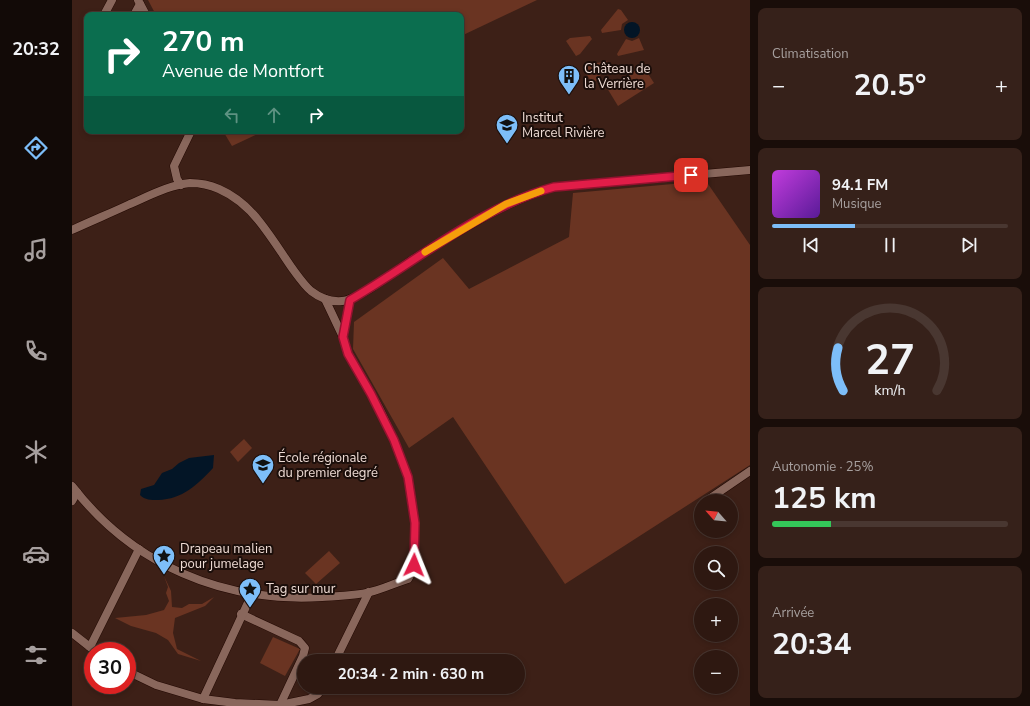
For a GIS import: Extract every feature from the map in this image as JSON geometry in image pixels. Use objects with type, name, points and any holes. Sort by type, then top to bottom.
[{"type":"street","points":[[106,12],[112,0]]},
{"type":"street","points":[[135,12],[139,2]]},
{"type":"street","points":[[139,2],[144,12]]},
{"type":"street","points":[[180,184],[177,179],[174,166],[190,134]]},
{"type":"street","points":[[72,230],[158,192],[180,184],[199,183],[209,185],[231,195],[259,221],[304,284],[312,292],[325,299],[333,301],[350,300],[413,259],[490,213],[506,204],[537,192],[554,187],[750,170]]},
{"type":"street","points":[[74,489],[112,529],[139,549],[174,570],[187,576],[252,594],[297,598],[346,595],[370,592],[408,579],[414,568],[415,523],[408,477],[394,440],[371,394],[348,354],[343,337],[325,299]]},
{"type":"street","points":[[343,337],[350,300]]},
{"type":"street","points":[[716,494],[750,472]]},
{"type":"street","points":[[72,501],[74,489]]},
{"type":"street","points":[[95,642],[139,549]]},
{"type":"street","points":[[339,654],[370,592]]},
{"type":"street","points":[[203,699],[252,594]]},
{"type":"street","points":[[242,614],[299,641],[304,648],[303,656],[280,705]]},
{"type":"street","points":[[72,633],[84,643]]},
{"type":"street","points":[[136,675],[156,685],[203,699],[234,703],[280,705],[309,700],[318,694]]},
{"type":"shaded area","points":[[148,0],[537,0],[464,35],[464,12],[154,12]]},
{"type":"shaded area","points":[[618,9],[621,10],[628,20],[622,24],[621,30],[602,33],[601,30]]},
{"type":"shaded area","points":[[590,36],[592,39],[580,54],[576,56],[566,41],[570,38]]},
{"type":"shaded area","points":[[639,38],[644,50],[618,56],[617,54],[626,39],[632,41]]},
{"type":"shaded area","points":[[607,61],[608,64],[597,80],[592,83],[583,68],[587,65]]},
{"type":"shaded area","points":[[643,66],[654,83],[618,106],[607,88]]},
{"type":"shaded area","points":[[225,134],[258,134],[232,146]]},
{"type":"shaded area","points":[[706,181],[750,245],[750,465],[705,494],[694,494],[694,501],[565,584],[453,417],[409,448],[353,349],[354,322],[443,258],[469,289],[569,237],[573,193]]},
{"type":"shaded area","points":[[244,439],[252,448],[238,462],[230,452]]},
{"type":"shaded area","points":[[329,551],[340,563],[316,584],[305,573]]},
{"type":"shaded area","points":[[164,576],[171,591],[172,607],[182,608],[189,604],[202,604],[214,597],[205,606],[175,618],[173,633],[177,649],[201,661],[178,654],[168,640],[156,633],[131,626],[115,618],[146,615],[164,610],[169,601],[166,593],[168,587]]},
{"type":"shaded area","points":[[273,637],[300,649],[285,676],[260,663]]},
{"type":"water","points":[[632,22],[639,27],[640,30],[635,37],[632,38],[625,33],[624,30],[629,23]]},
{"type":"water","points":[[214,455],[213,468],[201,480],[182,494],[167,499],[158,500],[146,499],[140,495],[141,489],[154,485],[162,473],[172,469],[179,463],[189,458]]},
{"type":"slow traffic","points":[[425,252],[506,204],[541,191]]},
{"type":"place","name":"Château de la Verrière","points":[[569,96]]},
{"type":"place","name":"Institut Marcel Rivière","points":[[507,144]]},
{"type":"place","name":"École régionale du premier degré","points":[[263,484]]},
{"type":"place","name":"Drapeau malien pour jumelage","points":[[164,576]]},
{"type":"place","name":"Tag sur mur","points":[[250,608]]},
{"type":"route","points":[[414,565],[415,523],[408,477],[394,440],[360,372],[348,354],[343,337],[350,300],[413,259],[490,213],[520,198],[554,187],[691,175]]}]
